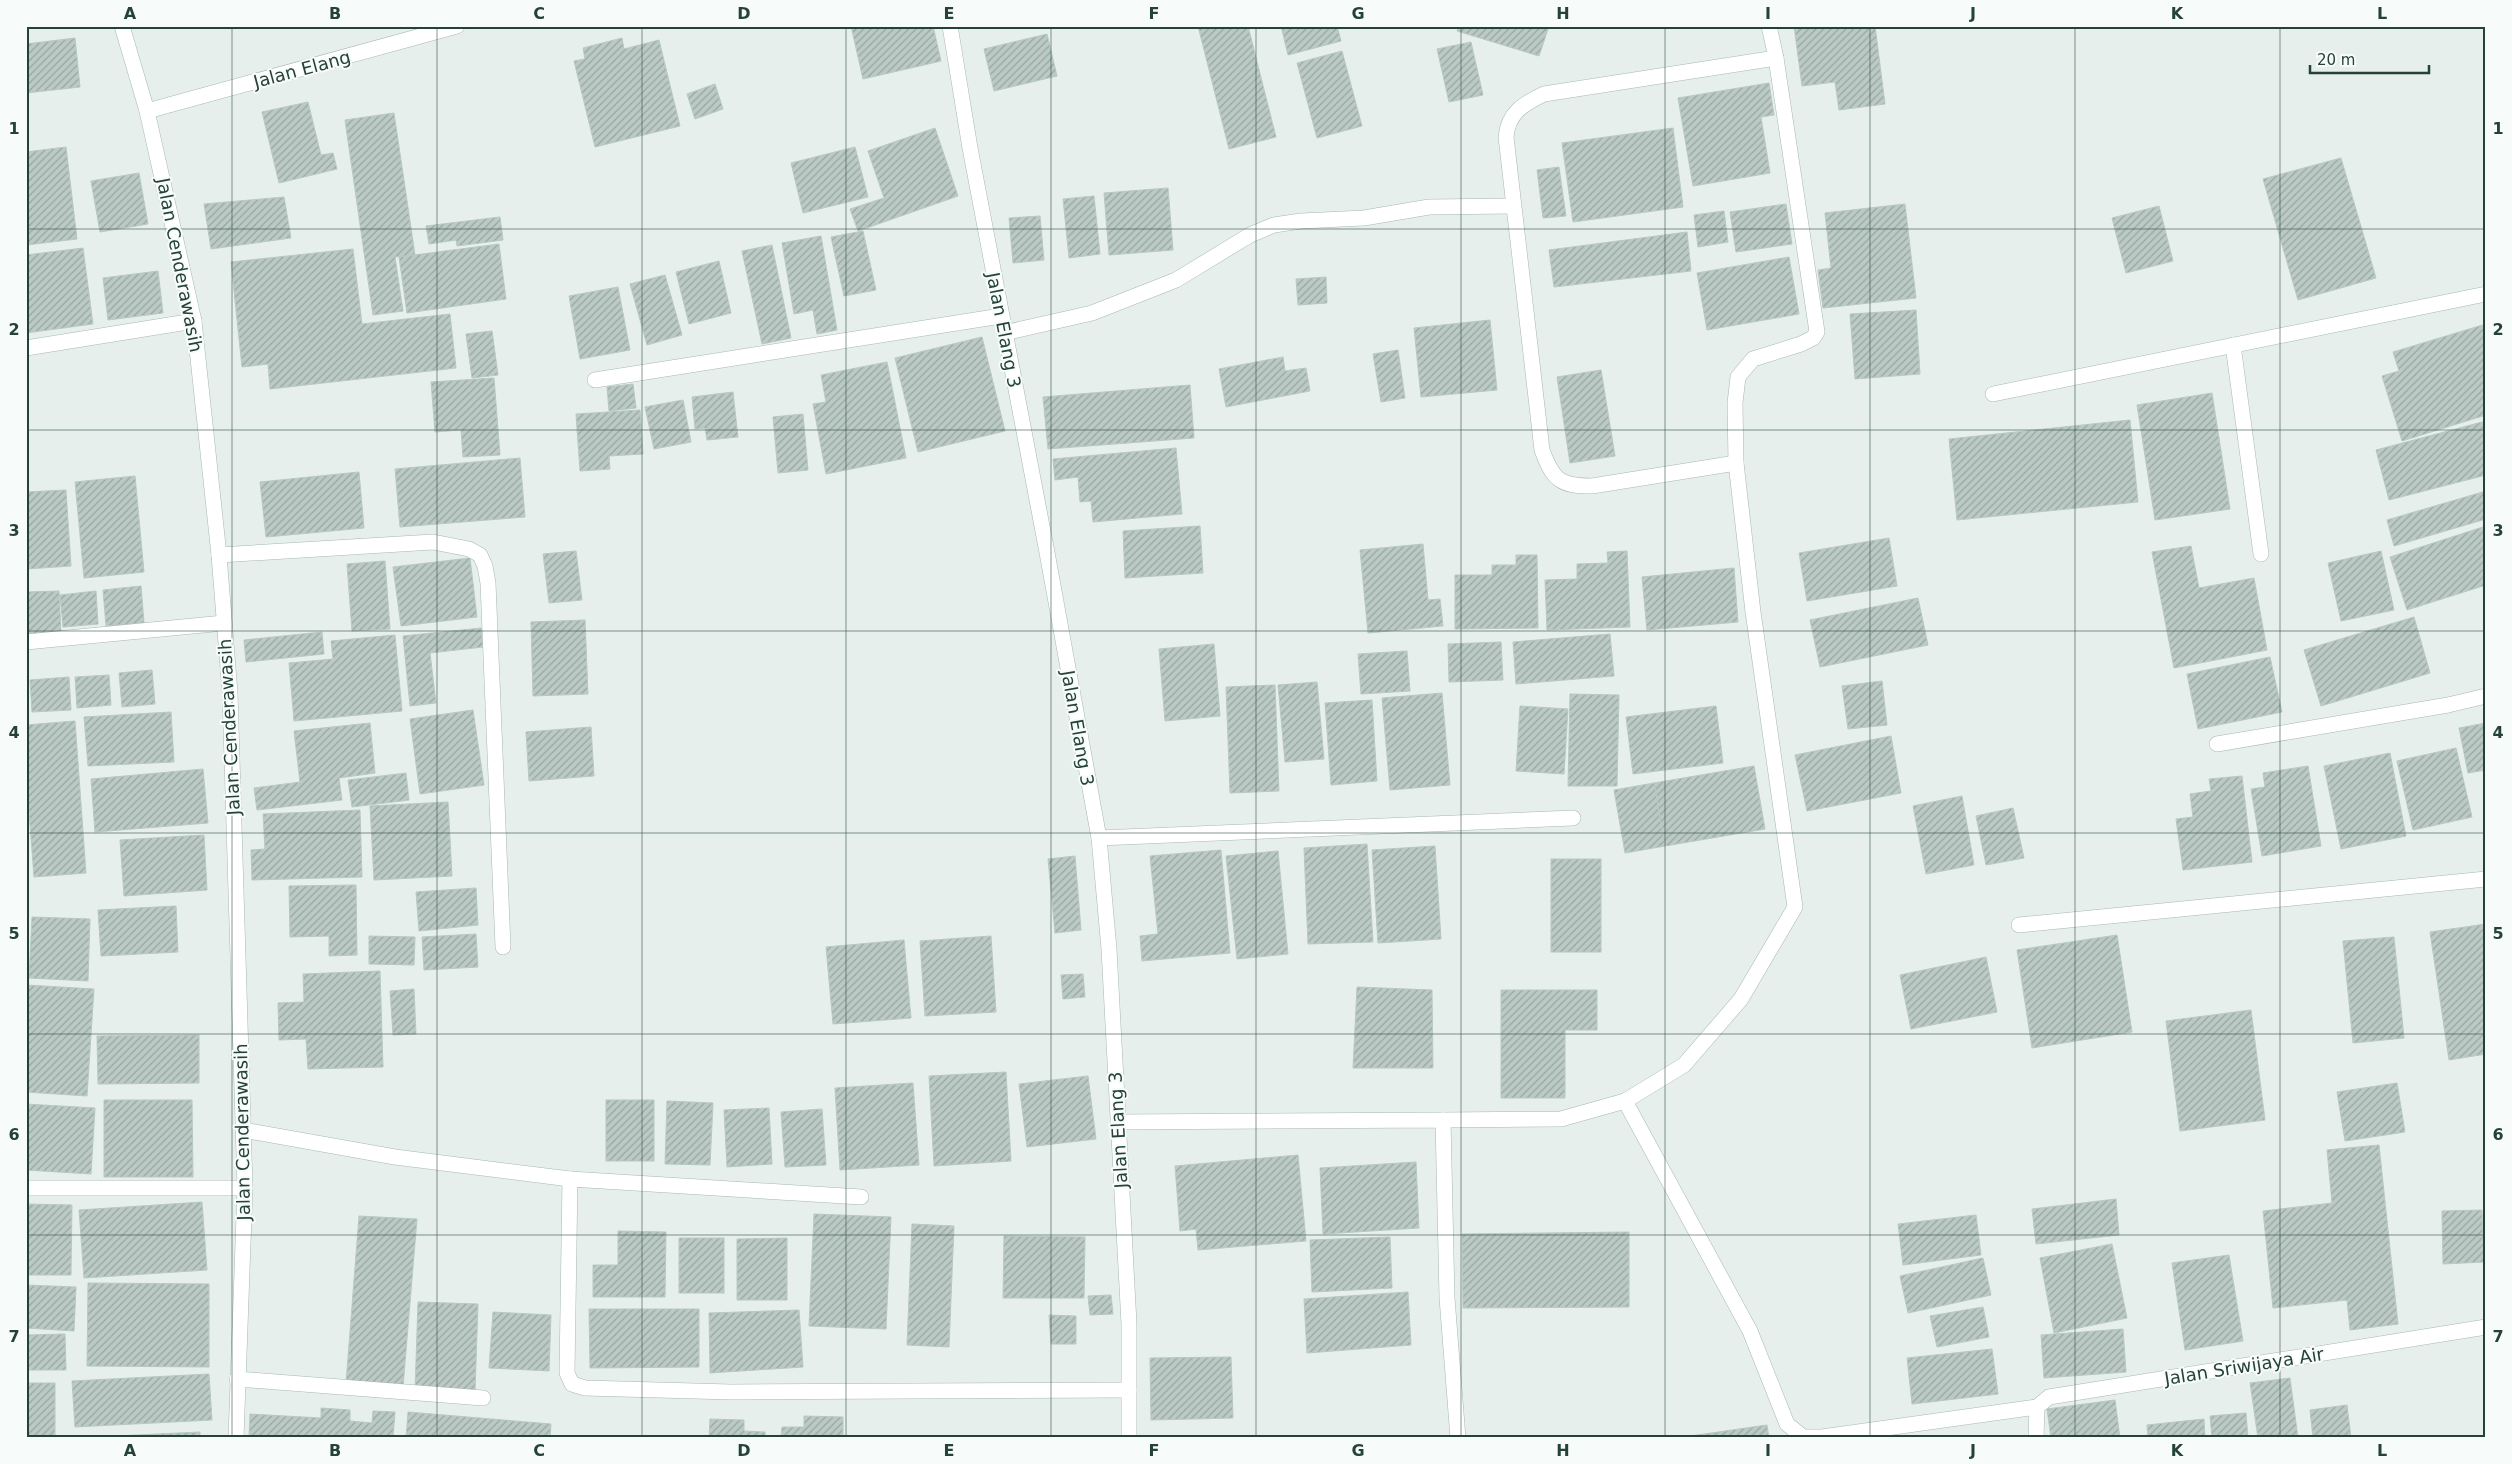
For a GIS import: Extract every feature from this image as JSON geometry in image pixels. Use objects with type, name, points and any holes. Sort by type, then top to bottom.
[{"type":"street","name":"Jalan Cenderawasih","points":[[122,26],[147,111],[194,322],[219,554],[230,703],[243,1130],[244,1188],[236,1438]]},
{"type":"street","name":"Jalan Elang","points":[[147,111],[457,26]]},
{"type":"street","name":"Jalan Elang 3","points":[[950,26],[970,148],[1046,547],[1098,838],[1109,949],[1129,1324],[1129,1438]]},
{"type":"street","points":[[1118,1122],[1561,1119],[1625,1101],[1684,1065],[1741,999],[1795,907],[1753,612],[1736,463],[1735,403],[1738,377],[1753,359],[1801,344],[1813,338],[1817,332],[1776,58],[1769,26]]},
{"type":"street","points":[[1736,463],[1592,486],[1572,486],[1559,481],[1549,469],[1542,450],[1513,206],[1506,137],[1507,122],[1528,101],[1544,94],[1776,58]]},
{"type":"street","points":[[1004,333],[1092,313],[1176,280],[1250,235],[1274,225],[1301,221],[1364,218],[1429,207],[1513,206]]},
{"type":"street","points":[[1993,394],[2486,294]]},
{"type":"street","points":[[595,380],[1001,316]]},
{"type":"street","points":[[26,348],[194,322]]},
{"type":"street","points":[[2233,345],[2261,554]]},
{"type":"street","points":[[219,554],[433,542],[469,549],[480,555],[485,566],[488,583],[503,947]]},
{"type":"street","points":[[26,642],[224,623]]},
{"type":"street","points":[[2217,744],[2448,705],[2486,696]]},
{"type":"street","points":[[1098,838],[1572,818]]},
{"type":"street","points":[[2019,925],[2486,879]]},
{"type":"street","points":[[1625,1101],[1750,1331],[1787,1424],[1802,1437],[1822,1437],[2037,1407],[2036,1438]]},
{"type":"street","points":[[1443,1120],[1447,1298],[1458,1438]]},
{"type":"street","points":[[243,1130],[395,1156],[570,1179],[861,1197]]},
{"type":"street","points":[[570,1179],[567,1373],[572,1384],[585,1388],[731,1392],[1129,1390]]},
{"type":"street","points":[[26,1188],[244,1188]]},
{"type":"street","name":"Jalan Sriwijaya Air","points":[[2037,1407],[2049,1397],[2486,1327]]},
{"type":"street","points":[[237,1379],[483,1398]]},
{"type":"building","points":[[851,26],[933,26],[941,61],[863,79]]},
{"type":"building","points":[[1198,26],[1248,26],[1276,137],[1229,149]]},
{"type":"building","points":[[1281,26],[1337,26],[1341,41],[1288,55]]},
{"type":"building","points":[[1459,26],[1549,26],[1539,56],[1457,31]]},
{"type":"building","points":[[1794,26],[1875,26],[1885,104],[1839,110],[1835,82],[1802,86]]},
{"type":"building","points":[[1047,34],[1057,76],[994,91],[984,49]]},
{"type":"building","points":[[75,38],[80,87],[26,93],[26,44]]},
{"type":"building","points":[[622,38],[624,49],[659,40],[680,126],[595,147],[574,61],[585,59],[583,48]]},
{"type":"building","points":[[1471,42],[1483,95],[1449,102],[1437,49]]},
{"type":"building","points":[[1342,51],[1362,126],[1317,138],[1297,63]]},
{"type":"building","points":[[1769,83],[1774,115],[1761,117],[1770,173],[1693,186],[1678,98]]},
{"type":"building","points":[[715,84],[723,109],[695,119],[687,94]]},
{"type":"building","points":[[308,102],[321,155],[333,153],[337,169],[279,183],[262,112]]},
{"type":"building","points":[[394,113],[415,255],[395,257],[403,311],[373,315],[345,120]]},
{"type":"building","points":[[935,128],[958,196],[858,231],[850,209],[884,198],[868,151]]},
{"type":"building","points":[[1673,128],[1683,207],[1573,222],[1562,143]]},
{"type":"building","points":[[66,147],[77,239],[26,245],[26,152]]},
{"type":"building","points":[[855,147],[868,197],[803,213],[791,163]]},
{"type":"building","points":[[2341,158],[2376,278],[2298,300],[2263,179]]},
{"type":"building","points":[[1559,167],[1566,216],[1543,218],[1537,170]]},
{"type":"building","points":[[139,173],[148,224],[100,232],[91,181]]},
{"type":"building","points":[[1168,188],[1173,250],[1109,255],[1104,193]]},
{"type":"building","points":[[1094,196],[1100,254],[1069,258],[1063,199]]},
{"type":"building","points":[[284,197],[291,238],[211,249],[204,204]]},
{"type":"building","points":[[1786,204],[1792,244],[1736,252],[1730,212]]},
{"type":"building","points":[[1905,204],[1916,298],[1823,308],[1818,270],[1831,268],[1825,213]]},
{"type":"building","points":[[2159,206],[2173,261],[2126,273],[2112,218]]},
{"type":"building","points":[[1724,211],[1728,242],[1698,247],[1694,215]]},
{"type":"building","points":[[1040,216],[1044,260],[1013,263],[1009,218]]},
{"type":"building","points":[[500,217],[503,240],[457,246],[456,240],[429,244],[426,226]]},
{"type":"building","points":[[863,231],[876,290],[844,296],[831,237]]},
{"type":"building","points":[[1687,232],[1691,271],[1554,287],[1549,250]]},
{"type":"building","points":[[821,236],[837,330],[817,334],[813,310],[794,314],[782,243]]},
{"type":"building","points":[[499,244],[506,299],[407,313],[399,257]]},
{"type":"building","points":[[772,245],[791,338],[762,344],[742,251]]},
{"type":"building","points":[[83,248],[93,324],[26,333],[26,255]]},
{"type":"building","points":[[353,249],[362,324],[450,314],[456,368],[270,389],[268,364],[242,367],[231,262]]},
{"type":"building","points":[[1789,257],[1799,314],[1707,330],[1697,273]]},
{"type":"building","points":[[719,261],[731,313],[689,324],[676,272]]},
{"type":"building","points":[[158,271],[163,313],[108,320],[103,278]]},
{"type":"building","points":[[665,275],[682,335],[647,345],[630,284]]},
{"type":"building","points":[[1326,277],[1327,303],[1298,305],[1296,279]]},
{"type":"building","points":[[618,287],[630,350],[580,359],[569,296]]},
{"type":"building","points":[[1916,310],[1920,374],[1855,379],[1850,314]]},
{"type":"building","points":[[1490,320],[1497,390],[1421,397],[1414,328]]},
{"type":"building","points":[[2486,324],[2486,415],[2402,441],[2382,376],[2399,371],[2393,352]]},
{"type":"building","points":[[492,331],[498,375],[472,378],[466,334]]},
{"type":"building","points":[[982,337],[1005,431],[918,452],[895,358]]},
{"type":"building","points":[[1398,350],[1405,398],[1381,402],[1373,354]]},
{"type":"building","points":[[1283,357],[1285,371],[1306,368],[1310,391],[1226,407],[1219,369]]},
{"type":"building","points":[[887,362],[906,458],[826,474],[813,404],[826,402],[821,375]]},
{"type":"building","points":[[1601,370],[1615,456],[1570,463],[1557,377]]},
{"type":"building","points":[[494,378],[500,455],[463,457],[461,430],[435,432],[431,382]]},
{"type":"building","points":[[633,384],[636,408],[609,411],[607,387]]},
{"type":"building","points":[[1190,385],[1194,438],[1048,449],[1043,397]]},
{"type":"building","points":[[733,392],[738,437],[707,440],[705,428],[695,429],[692,397]]},
{"type":"building","points":[[2212,393],[2230,509],[2155,520],[2137,405]]},
{"type":"building","points":[[683,400],[691,442],[654,449],[645,407]]},
{"type":"building","points":[[640,410],[643,454],[609,456],[610,469],[580,471],[576,414]]},
{"type":"building","points":[[803,414],[808,470],[778,473],[773,417]]},
{"type":"building","points":[[2130,420],[2138,502],[1957,520],[1949,439]]},
{"type":"building","points":[[2486,421],[2486,475],[2389,500],[2376,450]]},
{"type":"building","points":[[1176,448],[1182,514],[1093,522],[1091,501],[1080,502],[1078,477],[1055,480],[1053,459]]},
{"type":"building","points":[[520,458],[525,517],[400,527],[395,469]]},
{"type":"building","points":[[359,472],[364,528],[266,537],[260,482]]},
{"type":"building","points":[[135,476],[144,572],[84,578],[75,482]]},
{"type":"building","points":[[66,490],[71,566],[26,569],[26,492]]},
{"type":"building","points":[[2486,491],[2486,519],[2394,546],[2387,520]]},
{"type":"building","points":[[1200,526],[1203,573],[1125,578],[1123,531]]},
{"type":"building","points":[[2486,526],[2486,585],[2407,610],[2390,557]]},
{"type":"building","points":[[1889,538],[1897,586],[1807,601],[1799,553]]},
{"type":"building","points":[[1423,544],[1428,600],[1440,599],[1443,626],[1368,633],[1360,550]]},
{"type":"building","points":[[2191,546],[2199,588],[2254,578],[2267,650],[2174,668],[2152,552]]},
{"type":"building","points":[[576,551],[582,600],[549,603],[543,554]]},
{"type":"building","points":[[1627,551],[1630,627],[1547,630],[1545,580],[1577,579],[1577,564],[1608,563],[1607,552]]},
{"type":"building","points":[[2381,551],[2394,610],[2341,621],[2328,563]]},
{"type":"building","points":[[1516,555],[1537,555],[1538,628],[1455,629],[1455,575],[1492,575],[1492,565],[1516,565]]},
{"type":"building","points":[[470,558],[477,617],[401,626],[393,567]]},
{"type":"building","points":[[385,561],[390,629],[352,631],[347,564]]},
{"type":"building","points":[[1734,568],[1738,622],[1647,630],[1642,577]]},
{"type":"building","points":[[141,586],[144,623],[106,626],[103,590]]},
{"type":"building","points":[[59,591],[61,633],[27,635],[26,592]]},
{"type":"building","points":[[96,591],[98,624],[63,627],[60,595]]},
{"type":"building","points":[[1918,598],[1928,645],[1820,667],[1810,620]]},
{"type":"building","points":[[2414,617],[2430,673],[2321,706],[2304,650]]},
{"type":"building","points":[[585,620],[588,694],[533,696],[531,622]]},
{"type":"building","points":[[481,628],[483,647],[430,653],[436,703],[410,706],[403,636]]},
{"type":"building","points":[[322,632],[324,654],[246,662],[244,640]]},
{"type":"building","points":[[1610,634],[1614,676],[1516,684],[1513,642]]},
{"type":"building","points":[[395,635],[402,711],[294,721],[289,663],[333,659],[331,641]]},
{"type":"building","points":[[1501,642],[1503,680],[1449,682],[1448,644]]},
{"type":"building","points":[[1214,644],[1220,716],[1165,721],[1159,649]]},
{"type":"building","points":[[1407,651],[1410,691],[1361,694],[1358,654]]},
{"type":"building","points":[[2270,657],[2282,712],[2198,729],[2187,674]]},
{"type":"building","points":[[152,670],[155,704],[122,707],[119,673]]},
{"type":"building","points":[[109,675],[111,705],[77,708],[75,677]]},
{"type":"building","points":[[69,677],[71,710],[32,712],[30,680]]},
{"type":"building","points":[[1882,681],[1887,725],[1848,729],[1842,686]]},
{"type":"building","points":[[1317,682],[1324,759],[1285,762],[1278,685]]},
{"type":"building","points":[[1275,685],[1279,791],[1230,793],[1226,687]]},
{"type":"building","points":[[1442,693],[1450,785],[1390,790],[1382,698]]},
{"type":"building","points":[[1570,694],[1619,695],[1617,786],[1568,786]]},
{"type":"building","points":[[1372,700],[1377,781],[1331,785],[1325,703]]},
{"type":"building","points":[[1520,706],[1568,709],[1564,774],[1516,771]]},
{"type":"building","points":[[1716,706],[1723,763],[1633,774],[1626,717]]},
{"type":"building","points":[[473,710],[484,785],[420,794],[410,719]]},
{"type":"building","points":[[171,712],[174,762],[88,766],[84,717]]},
{"type":"building","points":[[75,721],[86,873],[34,877],[26,772],[26,725]]},
{"type":"building","points":[[370,723],[375,773],[339,778],[342,800],[257,810],[254,788],[300,782],[294,731]]},
{"type":"building","points":[[2486,723],[2486,770],[2468,773],[2459,728]]},
{"type":"building","points":[[591,727],[594,776],[529,781],[526,732]]},
{"type":"building","points":[[1891,736],[1901,793],[1807,811],[1795,755]]},
{"type":"building","points":[[2456,748],[2472,817],[2413,830],[2397,761]]},
{"type":"building","points":[[2390,753],[2406,836],[2341,849],[2324,766]]},
{"type":"building","points":[[1754,766],[1765,829],[1665,846],[1654,783]]},
{"type":"building","points":[[2308,766],[2321,846],[2262,856],[2251,789],[2265,787],[2263,773]]},
{"type":"building","points":[[203,769],[208,823],[95,832],[91,779]]},
{"type":"building","points":[[406,773],[409,800],[352,807],[348,780]]},
{"type":"building","points":[[2242,776],[2252,862],[2183,870],[2176,819],[2193,817],[2190,794],[2211,791],[2209,779]]},
{"type":"building","points":[[1654,783],[1665,846],[1625,853],[1614,790]]},
{"type":"building","points":[[1962,796],[1974,865],[1926,874],[1913,806]]},
{"type":"building","points":[[448,802],[452,876],[374,880],[370,806]]},
{"type":"building","points":[[2013,808],[2024,858],[1986,865],[1976,816]]},
{"type":"building","points":[[360,810],[362,877],[252,880],[251,850],[265,849],[263,814]]},
{"type":"building","points":[[204,835],[207,890],[124,896],[120,840]]},
{"type":"building","points":[[1367,844],[1373,942],[1308,944],[1304,848]]},
{"type":"building","points":[[1435,846],[1441,939],[1378,943],[1372,850]]},
{"type":"building","points":[[1221,850],[1230,953],[1142,961],[1140,936],[1158,934],[1150,856]]},
{"type":"building","points":[[1278,851],[1288,954],[1237,959],[1226,856]]},
{"type":"building","points":[[1075,856],[1081,930],[1055,933],[1048,859]]},
{"type":"building","points":[[1551,859],[1601,859],[1601,952],[1551,952]]},
{"type":"building","points":[[356,885],[357,955],[329,956],[329,936],[290,937],[289,886]]},
{"type":"building","points":[[476,888],[478,925],[419,931],[416,892]]},
{"type":"building","points":[[176,906],[178,952],[101,956],[98,910]]},
{"type":"building","points":[[32,917],[90,919],[88,981],[29,978]]},
{"type":"building","points":[[2486,924],[2486,1054],[2449,1060],[2430,932]]},
{"type":"building","points":[[476,934],[478,967],[424,970],[422,937]]},
{"type":"building","points":[[2117,935],[2132,1032],[2032,1048],[2017,950]]},
{"type":"building","points":[[369,936],[415,937],[414,965],[369,964]]},
{"type":"building","points":[[991,936],[996,1012],[925,1016],[920,941]]},
{"type":"building","points":[[2394,937],[2404,1038],[2353,1043],[2343,941]]},
{"type":"building","points":[[904,940],[911,1018],[833,1024],[826,947]]},
{"type":"building","points":[[1986,957],[1997,1012],[1911,1029],[1900,975]]},
{"type":"building","points":[[380,971],[383,1067],[308,1069],[306,1039],[279,1040],[278,1003],[304,1002],[303,974]]},
{"type":"building","points":[[1083,974],[1085,997],[1063,999],[1061,975]]},
{"type":"building","points":[[27,985],[94,989],[87,1096],[26,1092]]},
{"type":"building","points":[[1357,987],[1432,990],[1433,1068],[1353,1068]]},
{"type":"building","points":[[414,989],[416,1034],[393,1035],[390,991]]},
{"type":"building","points":[[1501,990],[1597,990],[1597,1030],[1565,1030],[1565,1098],[1501,1098]]},
{"type":"building","points":[[2251,1010],[2265,1120],[2180,1131],[2166,1021]]},
{"type":"building","points":[[199,1035],[199,1083],[98,1084],[97,1036]]},
{"type":"building","points":[[1006,1072],[1011,1161],[934,1166],[929,1076]]},
{"type":"building","points":[[1088,1076],[1096,1139],[1027,1147],[1019,1084]]},
{"type":"building","points":[[913,1083],[919,1165],[840,1170],[835,1088]]},
{"type":"building","points":[[2397,1083],[2405,1132],[2345,1141],[2337,1092]]},
{"type":"building","points":[[104,1100],[192,1100],[193,1177],[104,1177]]},
{"type":"building","points":[[606,1100],[654,1100],[654,1161],[606,1161]]},
{"type":"building","points":[[667,1101],[713,1103],[710,1165],[665,1164]]},
{"type":"building","points":[[26,1104],[95,1108],[91,1174],[26,1170]]},
{"type":"building","points":[[769,1108],[772,1164],[727,1167],[724,1110]]},
{"type":"building","points":[[822,1109],[826,1165],[785,1167],[781,1112]]},
{"type":"building","points":[[2379,1145],[2398,1324],[2350,1330],[2347,1300],[2273,1308],[2263,1211],[2332,1203],[2327,1150]]},
{"type":"building","points":[[1298,1155],[1306,1241],[1198,1250],[1196,1229],[1180,1231],[1175,1166]]},
{"type":"building","points":[[1416,1162],[1419,1228],[1323,1234],[1320,1168]]},
{"type":"building","points":[[2116,1199],[2119,1235],[2036,1244],[2032,1209]]},
{"type":"building","points":[[202,1202],[207,1270],[84,1278],[79,1210]]},
{"type":"building","points":[[26,1204],[72,1205],[71,1275],[26,1275]]},
{"type":"building","points":[[2482,1210],[2484,1262],[2443,1264],[2442,1211]]},
{"type":"building","points":[[814,1214],[891,1217],[886,1329],[809,1326]]},
{"type":"building","points":[[1976,1215],[1981,1255],[1903,1265],[1898,1224]]},
{"type":"building","points":[[359,1216],[417,1219],[403,1387],[346,1383]]},
{"type":"building","points":[[912,1224],[954,1226],[949,1347],[907,1345]]},
{"type":"building","points":[[618,1231],[666,1232],[665,1297],[593,1297],[593,1265],[618,1265]]},
{"type":"building","points":[[1629,1232],[1629,1307],[1463,1308],[1462,1234]]},
{"type":"building","points":[[1004,1236],[1085,1237],[1084,1298],[1003,1298]]},
{"type":"building","points":[[1390,1237],[1392,1288],[1312,1292],[1310,1240]]},
{"type":"building","points":[[679,1238],[724,1238],[724,1293],[679,1293]]},
{"type":"building","points":[[787,1238],[787,1300],[737,1300],[737,1239]]},
{"type":"building","points":[[2112,1244],[2127,1318],[2054,1333],[2040,1258]]},
{"type":"building","points":[[2229,1255],[2243,1341],[2185,1350],[2172,1263]]},
{"type":"building","points":[[1983,1258],[1991,1295],[1908,1313],[1900,1276]]},
{"type":"building","points":[[88,1283],[209,1284],[209,1367],[87,1366]]},
{"type":"building","points":[[26,1285],[76,1287],[74,1331],[26,1328]]},
{"type":"building","points":[[1408,1292],[1411,1345],[1307,1353],[1304,1299]]},
{"type":"building","points":[[1111,1295],[1113,1314],[1090,1315],[1088,1296]]},
{"type":"building","points":[[418,1302],[478,1304],[475,1392],[415,1391]]},
{"type":"building","points":[[1983,1307],[1989,1337],[1937,1347],[1930,1316]]},
{"type":"building","points":[[589,1309],[699,1309],[699,1367],[590,1368]]},
{"type":"building","points":[[799,1310],[803,1367],[710,1373],[709,1313]]},
{"type":"building","points":[[493,1312],[551,1315],[549,1371],[489,1368]]},
{"type":"building","points":[[1049,1315],[1076,1316],[1076,1344],[1051,1344]]},
{"type":"building","points":[[2123,1329],[2126,1372],[2044,1378],[2041,1335]]},
{"type":"building","points":[[65,1334],[66,1370],[26,1370],[26,1335]]},
{"type":"building","points":[[1992,1349],[1998,1394],[1912,1404],[1907,1358]]},
{"type":"building","points":[[1231,1357],[1233,1418],[1151,1420],[1150,1358]]},
{"type":"building","points":[[209,1374],[212,1420],[75,1427],[72,1381]]},
{"type":"building","points":[[2290,1378],[2298,1438],[2258,1438],[2250,1383]]},
{"type":"building","points":[[26,1383],[55,1383],[55,1438],[26,1438]]},
{"type":"building","points":[[2115,1400],[2120,1438],[2051,1438],[2047,1409]]},
{"type":"building","points":[[2347,1405],[2351,1438],[2313,1438],[2310,1410]]},
{"type":"building","points":[[321,1408],[350,1410],[350,1421],[372,1423],[373,1411],[395,1412],[393,1438],[249,1438],[250,1414],[321,1418]]},
{"type":"building","points":[[408,1412],[551,1424],[550,1438],[406,1438]]},
{"type":"building","points":[[2246,1413],[2248,1438],[2212,1438],[2210,1416]]},
{"type":"building","points":[[804,1416],[843,1417],[843,1438],[781,1438],[782,1427],[804,1427]]},
{"type":"building","points":[[710,1419],[744,1420],[744,1431],[765,1432],[765,1438],[709,1438]]},
{"type":"building","points":[[2204,1419],[2205,1438],[2148,1438],[2147,1425]]},
{"type":"building","points":[[1767,1425],[1769,1438],[1676,1438]]},
{"type":"building","points":[[200,1432],[200,1438],[72,1438]]}]
